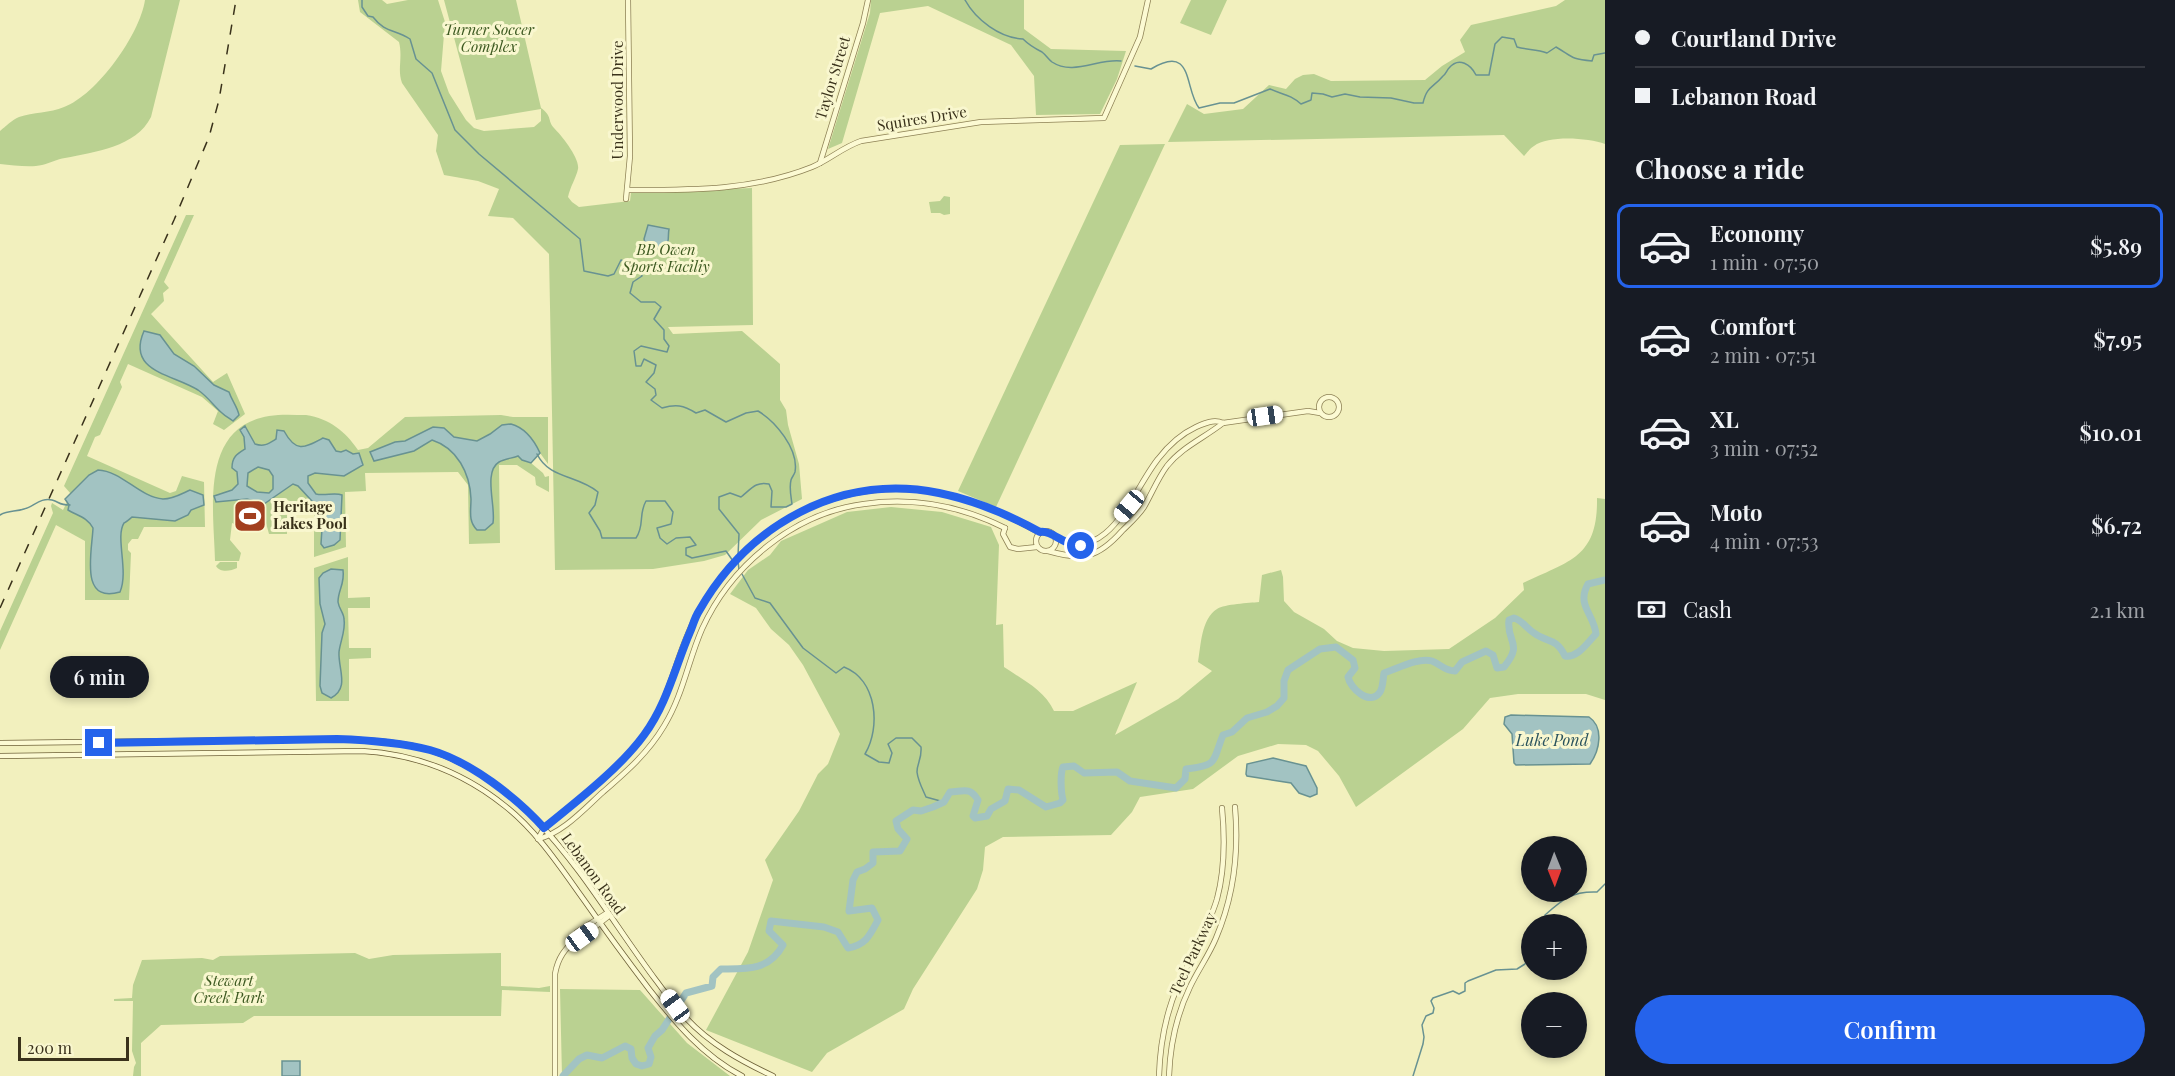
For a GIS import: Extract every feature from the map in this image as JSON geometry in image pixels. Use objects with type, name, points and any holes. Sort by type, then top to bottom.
[{"type":"street","name":"Underwood Drive","points":[[626,199],[630,156],[628,0]]},
{"type":"street","name":"Taylor Street","points":[[820,163],[863,24],[868,0]]},
{"type":"street","name":"Squires Drive","points":[[628,190],[707,189],[776,179],[820,163],[843,148],[861,141],[981,122],[1104,118],[1140,37],[1148,0]]},
{"type":"street","points":[[1308,411],[1329,397],[1335,399],[1339,407],[1337,413],[1325,417],[1320,412],[1319,404]]},
{"type":"street","points":[[538,839],[544,828],[609,772],[636,745],[657,714],[674,677],[697,613],[719,579],[753,543],[792,515],[836,497],[855,493],[887,489],[929,491],[973,502],[1040,532],[1050,532],[1065,543],[1081,546],[1100,537],[1129,506],[1151,469],[1166,449],[1179,437],[1204,423],[1219,421],[1222,423],[1308,411],[1320,412]]},
{"type":"street","points":[[1040,532],[1035,540],[1037,547],[1042,551],[1070,557],[1085,557],[1107,547],[1142,509],[1172,462],[1187,447],[1222,423]]},
{"type":"street","points":[[538,839],[550,836],[643,755],[665,724],[682,690],[703,628],[727,588],[772,543],[807,521],[854,505],[906,501],[942,506],[986,519],[1005,528]]},
{"type":"street","points":[[986,519],[992,509]]},
{"type":"street","points":[[1011,519],[1004,534],[1010,547],[1027,549],[1037,547]]},
{"type":"street","points":[[1048,551],[1055,545],[1055,537]]},
{"type":"street","name":"Lebanon Road","points":[[0,743],[337,739],[372,740],[431,751],[473,771],[516,800],[544,828],[675,1006],[702,1033],[741,1060],[773,1076]]},
{"type":"street","name":"Lebanon Road","points":[[0,756],[362,751],[382,752],[411,758],[450,772],[468,781],[506,807],[538,839],[677,1023],[695,1042],[742,1076]]},
{"type":"street","points":[[468,781],[473,771]]},
{"type":"street","points":[[609,772],[617,780]]},
{"type":"street","name":"Teel Parkway","points":[[1169,1076],[1180,1013],[1190,987],[1217,936],[1231,895],[1236,854],[1235,807]]},
{"type":"street","name":"Teel Parkway","points":[[1159,1076],[1160,1051],[1169,1009],[1209,923],[1220,887],[1224,854],[1222,808]]},
{"type":"street","points":[[555,1076],[556,968],[562,951],[577,938],[577,932],[608,914]]},
{"type":"street","points":[[1194,954],[1205,960]]},
{"type":"green space","points":[[145,0],[180,0],[151,117],[144,127],[125,142],[101,150],[37,166],[0,164],[0,131],[19,117],[64,107],[90,90],[103,77],[126,46],[135,29]]},
{"type":"green space","points":[[358,0],[382,0],[387,4],[408,0],[438,0],[445,22],[441,71],[449,93],[466,120],[474,128],[484,131],[534,127],[541,121],[541,109],[476,120],[444,0],[516,0],[541,108],[569,147],[578,164],[568,197],[579,207],[630,201],[631,193],[752,188],[753,325],[668,327],[673,334],[742,331],[780,364],[780,400],[786,410],[799,464],[802,499],[761,520],[725,555],[704,561],[653,569],[555,570],[549,254],[513,218],[488,216],[499,189],[478,181],[444,175],[436,151],[438,135],[402,83],[399,42],[360,12]]},
{"type":"green space","points":[[871,0],[1024,0],[1024,29],[1051,49],[1126,51],[1117,79],[1100,114],[1036,115],[1034,76],[1011,45],[928,6],[880,13],[842,143],[828,149],[870,13]]},
{"type":"green space","points":[[1191,0],[1227,0],[1211,35],[1180,23]]},
{"type":"green space","points":[[1565,0],[1605,0],[1605,144],[1579,139],[1549,140],[1533,147],[1524,156],[1504,135],[1168,142],[1187,104],[1204,114],[1243,109],[1269,85],[1286,89],[1295,79],[1303,75],[1314,74],[1331,81],[1425,80],[1465,52],[1460,40],[1471,25],[1556,6]]},
{"type":"green space","points":[[1165,144],[996,507],[958,491],[1120,145]]},
{"type":"green space","points":[[944,196],[950,197],[950,214],[931,213],[929,202],[940,201]]},
{"type":"green space","points":[[186,215],[194,215],[164,282],[169,288],[163,293],[164,301],[151,314],[213,382],[227,373],[245,414],[224,430],[213,424],[218,411],[202,397],[128,364],[120,382],[122,387],[100,435],[95,437],[87,456],[170,493],[176,491],[182,476],[204,482],[205,527],[144,527],[138,539],[132,539],[128,544],[128,550],[131,553],[129,600],[85,600],[85,541],[56,525],[0,650],[0,631],[53,513],[52,503],[63,510],[71,494],[64,486]]},
{"type":"green space","points":[[306,415],[322,419],[336,427],[358,450],[368,448],[405,417],[501,415],[548,417],[548,464],[540,453],[531,463],[545,477],[549,476],[549,492],[536,485],[535,477],[517,465],[499,465],[500,543],[469,544],[468,485],[458,472],[365,473],[366,491],[345,492],[346,547],[314,557],[312,503],[291,503],[282,499],[278,500],[276,507],[287,515],[287,534],[269,534],[266,523],[249,527],[232,523],[230,540],[241,553],[239,561],[215,561],[213,496],[215,474],[221,454],[231,436],[247,423],[269,416]]},
{"type":"green space","points":[[1597,498],[1605,499],[1605,700],[1586,694],[1518,694],[1490,698],[1463,729],[1356,807],[1339,776],[1318,751],[1306,745],[1278,744],[1238,756],[1193,789],[1140,797],[1132,812],[1111,835],[1003,837],[985,847],[983,870],[977,889],[913,989],[904,1009],[827,1053],[812,1072],[706,1030],[748,952],[773,880],[765,860],[799,811],[818,774],[828,764],[840,734],[803,665],[789,645],[771,629],[756,608],[730,594],[748,570],[770,555],[781,541],[847,512],[891,507],[942,512],[991,527],[999,545],[996,625],[1003,624],[1004,667],[1039,691],[1054,711],[1073,711],[1137,682],[1115,735],[1178,699],[1212,671],[1198,662],[1208,619],[1221,607],[1259,602],[1262,575],[1281,570],[1284,601],[1294,612],[1324,629],[1337,641],[1353,648],[1384,651],[1449,649],[1495,618],[1524,590],[1523,583],[1578,555],[1592,534]]},
{"type":"green space","points":[[348,557],[348,598],[370,597],[370,608],[348,608],[349,648],[371,648],[371,658],[349,659],[349,701],[316,701],[314,568]]},
{"type":"green space","points":[[220,562],[237,562],[237,568],[229,571],[220,570],[216,566]]},
{"type":"green space","name":"Stewart Creek Park","points":[[355,953],[369,959],[393,955],[501,953],[501,986],[539,988],[550,986],[550,992],[502,990],[501,1016],[254,1016],[243,1023],[161,1025],[141,1043],[141,1076],[133,1076],[136,1063],[132,1051],[133,1001],[114,1001],[114,999],[132,998],[133,985],[142,960],[202,958],[213,960],[220,956]]},
{"type":"green space","points":[[560,989],[640,990],[687,1043],[730,1076],[562,1076]]},
{"type":"water","points":[[648,225],[669,229],[668,242],[665,246],[657,249],[646,246],[644,239]]},
{"type":"water","points":[[144,331],[160,335],[174,354],[194,366],[214,385],[229,392],[239,415],[233,421],[198,390],[155,370],[147,363],[141,355],[140,345]]},
{"type":"water","points":[[511,424],[521,428],[529,435],[540,453],[531,463],[518,456],[501,461],[494,467],[491,481],[493,523],[485,530],[477,530],[472,523],[470,489],[465,471],[455,455],[441,444],[432,440],[414,451],[374,461],[370,452],[395,442],[405,441],[433,427],[444,428],[454,437],[477,441],[502,425]]},
{"type":"water","points":[[245,426],[255,444],[258,445],[276,439],[277,430],[284,431],[292,443],[297,446],[305,446],[323,438],[329,440],[336,451],[346,450],[353,454],[359,453],[363,465],[344,476],[315,473],[308,476],[308,483],[316,494],[342,495],[340,540],[324,548],[321,544],[323,513],[298,486],[293,484],[264,504],[247,499],[216,502],[214,496],[232,490],[238,484],[237,472],[232,468],[235,456],[245,449],[244,437],[240,430]],"holes":[[[258,467],[269,470],[273,476],[273,489],[269,493],[257,492],[247,486],[248,473]]]},
{"type":"water","points":[[98,470],[107,471],[146,494],[163,499],[190,490],[203,495],[204,505],[191,510],[188,515],[175,521],[132,517],[124,523],[121,537],[122,584],[120,592],[107,594],[98,590],[91,574],[93,528],[85,519],[68,510],[69,505],[65,499],[89,475]]},
{"type":"water","points":[[331,569],[343,570],[338,602],[343,615],[344,632],[339,652],[342,684],[337,694],[331,698],[322,693],[320,686],[322,633],[325,624],[320,604],[319,578]]},
{"type":"water","name":"Luke Pond","points":[[1511,715],[1589,717],[1594,721],[1599,733],[1598,746],[1590,764],[1516,765],[1512,734],[1504,724],[1505,717]]},
{"type":"water","points":[[1273,758],[1306,766],[1317,788],[1317,794],[1310,797],[1299,793],[1291,783],[1247,776],[1247,764]]},
{"type":"water","points":[[282,1061],[300,1061],[300,1076],[282,1076]]},
{"type":"waterway","points":[[362,0],[362,7],[368,16],[373,17],[386,28],[410,39],[416,59],[432,73],[455,130],[479,154],[580,239],[584,271],[608,276],[614,274],[621,260],[641,269],[642,276],[633,282],[630,293],[641,302],[655,302],[661,307],[654,319],[664,330],[664,339],[669,346],[667,352],[641,346],[634,351],[636,366],[641,366],[644,359],[656,365],[654,373],[646,382],[655,389],[656,395],[651,400],[662,408],[679,406],[696,413],[705,410],[726,422],[746,413],[758,411],[772,422],[790,445],[795,463],[795,472],[790,486],[792,504],[786,507],[771,507],[772,491],[769,484],[764,483],[754,486],[741,497],[730,493],[719,497],[719,509],[739,534],[738,556]]},
{"type":"waterway","points":[[965,0],[975,14],[990,27],[1014,38],[1023,39],[1060,66],[1077,67],[1121,61]]},
{"type":"waterway","points":[[1135,66],[1151,69],[1165,62],[1175,61],[1186,72],[1194,100],[1199,108],[1220,103],[1234,103],[1270,89],[1290,96],[1301,104],[1311,100],[1312,93],[1332,97],[1345,94],[1423,103],[1428,90],[1453,64],[1461,62],[1468,65],[1476,75],[1489,75],[1495,44],[1502,37],[1514,39],[1517,47],[1547,53],[1556,47],[1572,57],[1585,60],[1592,61],[1594,55],[1605,53]]},
{"type":"waterway","points":[[537,454],[542,462],[556,473],[582,482],[598,492],[595,505],[589,513],[602,538],[636,538],[646,501],[665,501],[673,512],[671,524],[657,528],[660,538],[667,544],[676,538],[690,537],[696,545],[686,548],[686,555],[692,558],[726,551],[733,561]]},
{"type":"waterway","points":[[0,515],[21,510],[48,499],[70,505]]},
{"type":"waterway","points":[[738,561],[739,570]]},
{"type":"waterway","points":[[742,574],[755,598],[770,603],[803,648],[836,673],[844,667],[855,673],[863,682],[873,705],[874,718],[873,731],[865,754],[879,762],[889,763],[892,753],[888,744],[896,738],[912,738],[921,747],[917,772],[926,797],[944,802]]},
{"type":"waterway","points":[[563,1076],[579,1059],[587,1055],[602,1058],[625,1046],[631,1049],[632,1058],[636,1064],[642,1066],[649,1064],[651,1057],[648,1048],[686,993],[712,986],[713,977],[721,969],[756,967],[771,960],[777,953],[783,945],[769,931],[771,921],[824,927],[838,932],[848,948],[863,942],[870,935],[878,920],[872,908],[849,911],[853,880],[857,872],[873,863],[873,852],[900,851],[907,839],[898,829],[896,821],[913,810],[921,811],[944,802],[950,792],[967,791],[975,796],[978,800],[973,816],[975,818],[987,816],[991,809],[1005,801],[1008,789],[1019,790],[1046,807],[1060,803],[1063,800],[1061,784],[1063,767],[1074,766],[1084,773],[1117,772],[1130,781],[1176,788],[1185,779],[1186,769],[1204,766],[1213,761],[1223,735],[1232,732],[1247,718],[1267,712],[1277,706],[1284,698],[1284,681],[1288,670],[1320,649],[1336,647],[1353,660],[1355,668],[1348,677],[1352,686],[1356,691],[1371,698],[1381,690],[1384,673],[1414,662],[1432,661],[1445,669],[1455,671],[1462,662],[1486,651],[1493,655],[1497,668],[1504,667],[1513,653],[1509,620],[1514,618],[1539,636],[1555,643],[1565,656],[1570,656],[1582,649],[1596,634],[1585,604],[1585,591],[1588,584],[1605,580]]},
{"type":"waterway","points":[[1546,914],[1563,900],[1581,893],[1597,892],[1605,884]]},
{"type":"waterway","points":[[1413,1076],[1423,1044],[1422,1025],[1426,1016],[1433,1013],[1434,1008],[1431,1001],[1433,998],[1453,991],[1459,994],[1465,991],[1465,983],[1468,981],[1496,970],[1517,969],[1521,966]]},
{"type":"railway","points":[[0,608],[209,137],[219,100],[236,0]]},
{"type":"place","name":"Heritage Lakes Pool","points":[[250,516]]},
{"type":"route","points":[[99,743],[337,739],[386,742],[431,751],[462,764],[505,791],[544,828],[621,761],[645,734],[662,705],[697,613],[719,579],[746,548],[792,515],[836,497],[855,493],[887,489],[922,490],[973,502],[1040,532],[1050,532],[1065,543],[1081,546]]},
{"type":"park label","name":"Turner Soccer Complex","points":[[489,38]]},
{"type":"park label","name":"BB Owen Sports Faciliy","points":[[666,258]]}]
